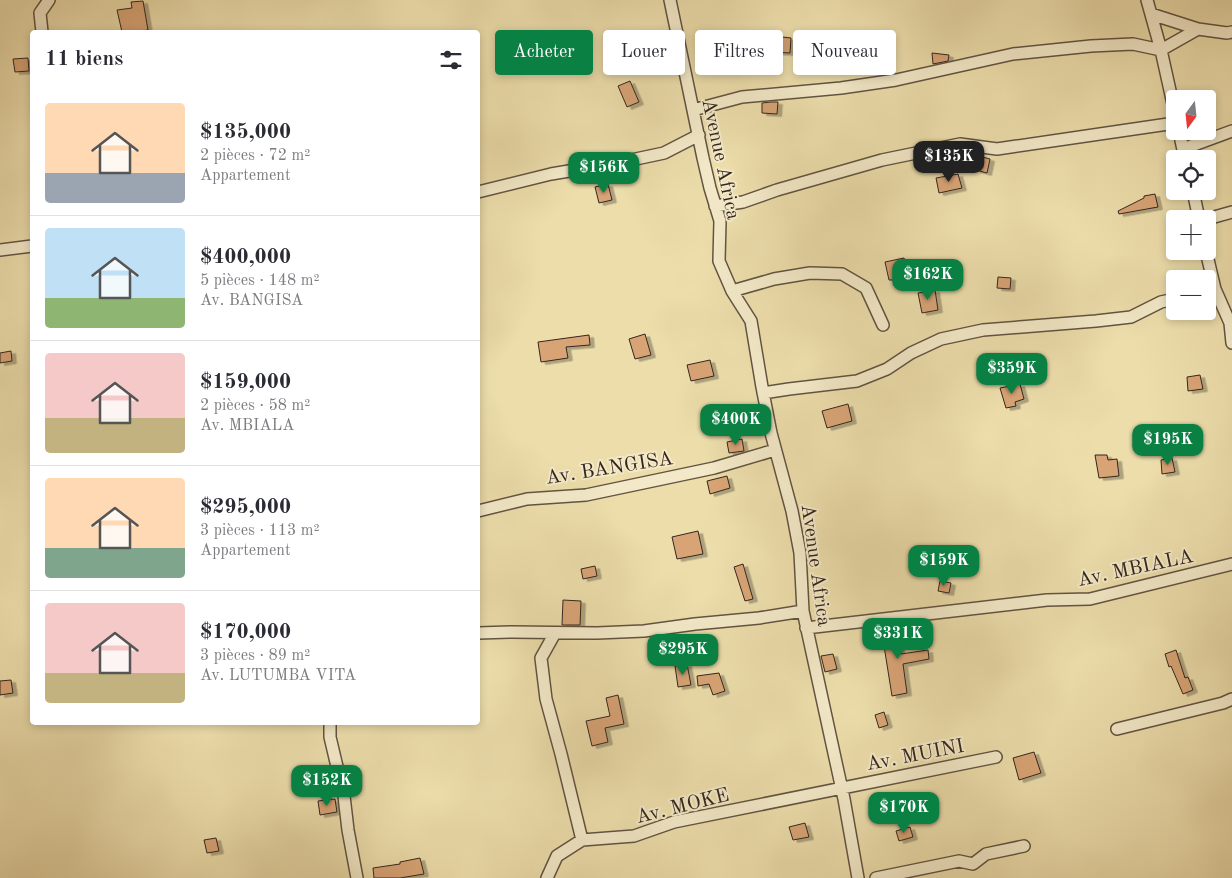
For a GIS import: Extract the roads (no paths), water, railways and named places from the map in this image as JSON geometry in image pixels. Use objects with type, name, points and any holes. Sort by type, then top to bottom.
[{"type":"street","points":[[42,30],[40,13],[49,0]]},
{"type":"street","name":"Avenue Africa","points":[[670,0],[710,188],[720,221],[719,262],[732,291],[751,321],[775,450],[792,510],[800,554],[803,611],[806,628],[842,787],[858,878]]},
{"type":"street","points":[[1147,0],[1170,90]]},
{"type":"street","points":[[1150,14],[1198,29],[1232,32]]},
{"type":"street","points":[[693,110],[742,97],[841,88],[896,80],[1013,54],[1133,44],[1161,50],[1198,29]]},
{"type":"street","points":[[715,206],[743,202],[777,190],[882,160],[960,144],[997,149],[1166,123]]},
{"type":"street","points":[[1192,150],[1232,131]]},
{"type":"street","points":[[480,192],[551,174],[664,152],[699,135]]},
{"type":"street","points":[[1216,216],[1232,212]]},
{"type":"street","points":[[0,250],[30,246]]},
{"type":"street","points":[[732,291],[774,279],[810,273],[842,274],[866,288],[883,325]]},
{"type":"street","points":[[1216,298],[1231,323],[1232,343]]},
{"type":"street","points":[[763,393],[857,381],[887,368],[911,353],[941,339],[983,330],[1131,317],[1166,301]]},
{"type":"street","name":"Av. BANGISA","points":[[480,511],[527,499],[586,494],[714,468],[775,450]]},
{"type":"street","name":"Av. MBIALA","points":[[806,628],[1048,600],[1090,599],[1232,564]]},
{"type":"street","points":[[480,633],[597,634],[759,618],[803,611]]},
{"type":"street","points":[[555,633],[541,658],[546,699],[582,840]]},
{"type":"street","points":[[1117,729],[1223,703],[1232,699]]},
{"type":"street","points":[[330,725],[330,737],[344,796],[357,878]]},
{"type":"street","name":"Av. MUINI","points":[[842,787],[996,757]]},
{"type":"street","name":"Av. MOKE","points":[[547,878],[557,856],[582,840],[634,836],[674,822],[760,806],[842,787]]},
{"type":"street","points":[[876,878],[959,861],[972,864],[986,854],[1024,846]]}]
